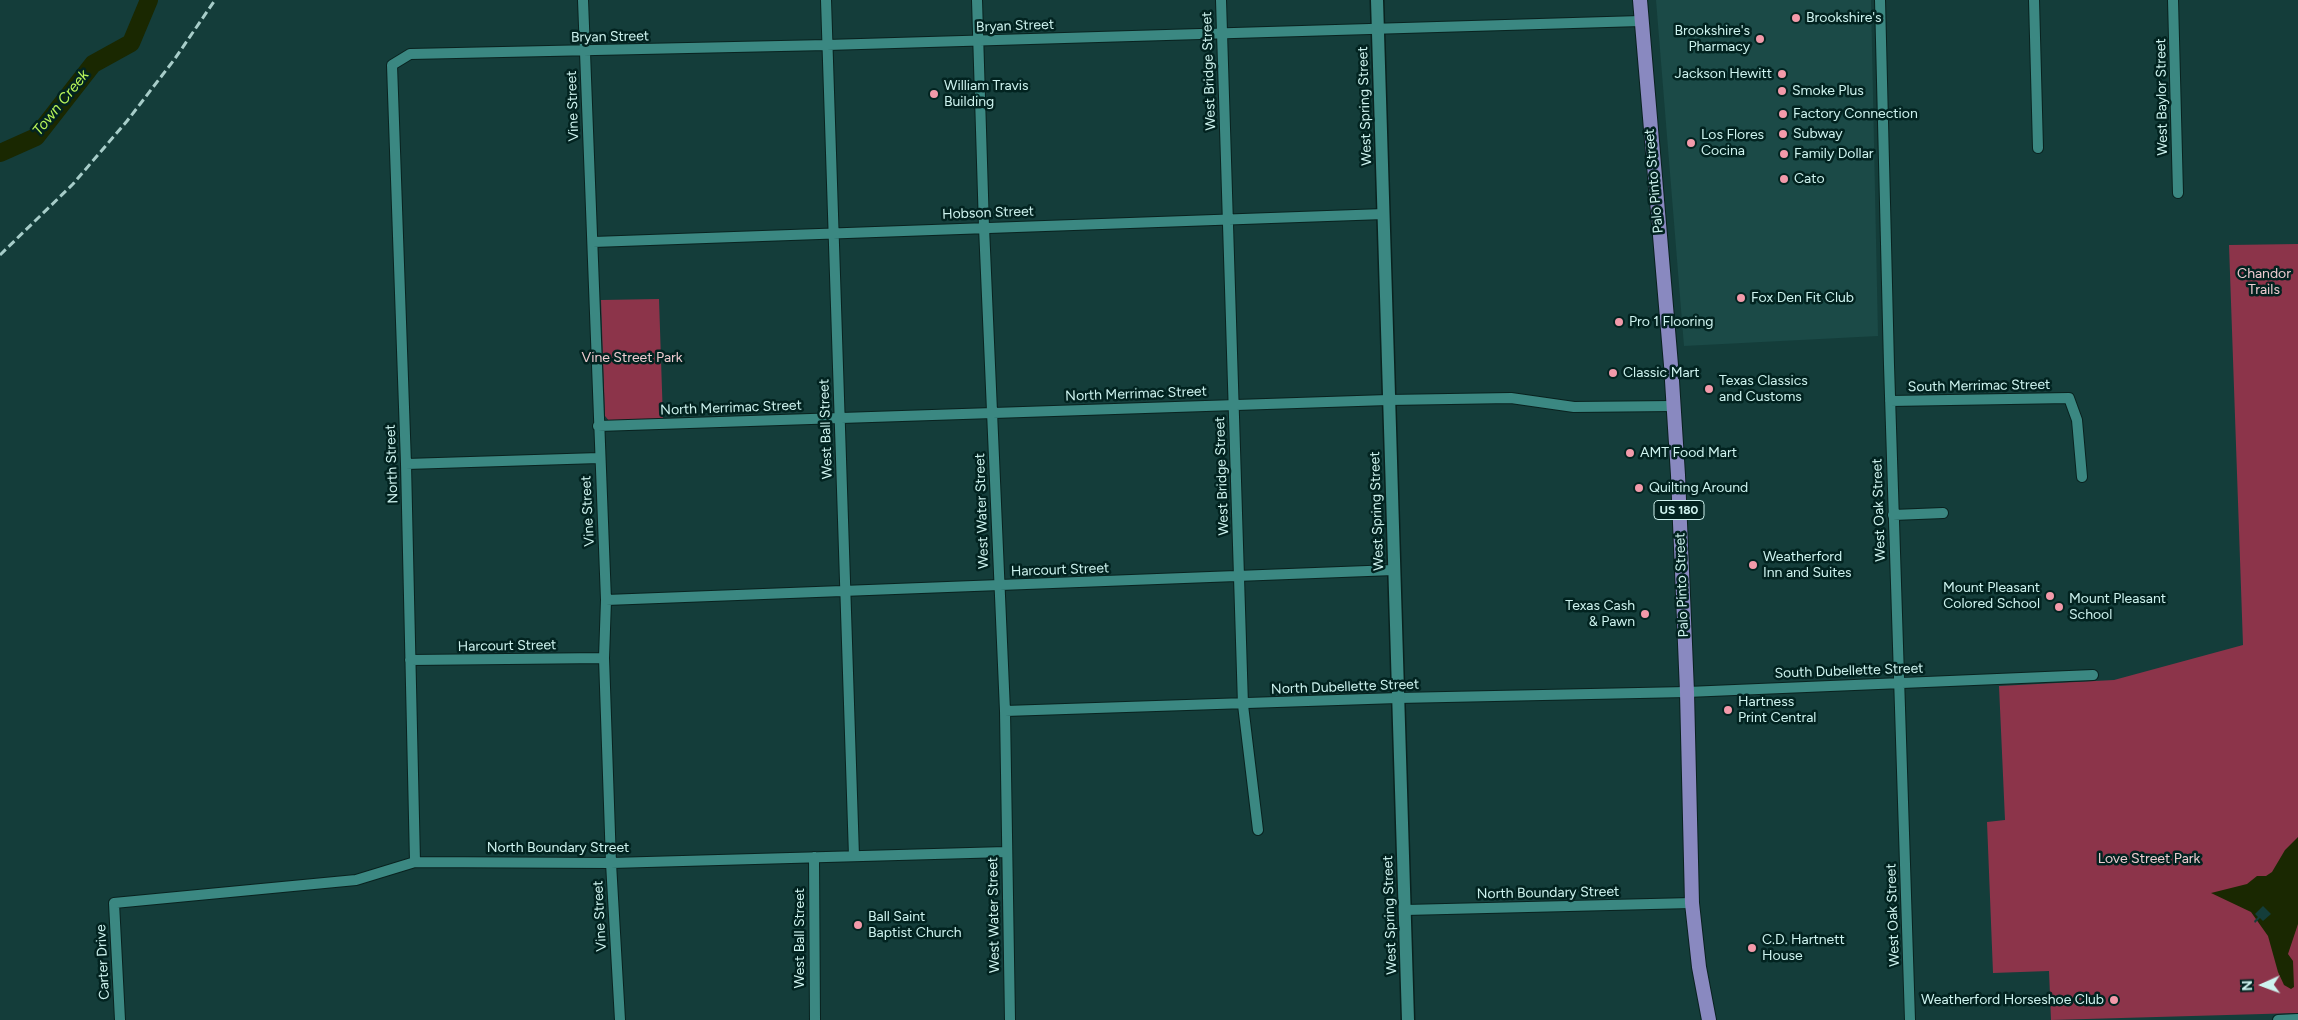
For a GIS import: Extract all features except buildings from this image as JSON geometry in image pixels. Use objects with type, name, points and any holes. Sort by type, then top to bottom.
[{"type":"main road","name":"Palo Pinto Street","points":[[1640,0],[1673,406],[1687,692],[1692,903],[1709,1020]]},
{"type":"street","name":"Vine Street","points":[[583,0],[593,242],[599,458],[606,600],[604,658],[611,863],[620,1020]]},
{"type":"street","name":"West Ball Street","points":[[826,0],[854,856]]},
{"type":"street","name":"West Water Street","points":[[977,0],[984,227],[1005,712],[1010,1020]]},
{"type":"street","name":"West Bridge Street","points":[[1221,0],[1243,705],[1258,830]]},
{"type":"street","name":"West Spring Street","points":[[1377,0],[1408,1020]]},
{"type":"street","name":"West Oak Street","points":[[1880,0],[1893,515],[1910,1020]]},
{"type":"street","points":[[2034,0],[2038,148]]},
{"type":"street","name":"West Baylor Street","points":[[2173,0],[2178,193]]},
{"type":"street","name":"Bryan Street","points":[[392,65],[410,54],[978,41],[1642,21]]},
{"type":"street","name":"North Street","points":[[392,65],[406,464],[415,862]]},
{"type":"street","name":"Hobson Street","points":[[593,242],[1384,214]]},
{"type":"street","name":"North Merrimac Street","points":[[598,426],[1388,400],[1511,398],[1574,407],[1673,406]]},
{"type":"street","name":"South Merrimac Street","points":[[1890,401],[2069,398],[2077,420],[2082,477]]},
{"type":"street","points":[[406,464],[599,458]]},
{"type":"street","points":[[1893,515],[1943,513]]},
{"type":"street","name":"Harcourt Street","points":[[606,600],[1394,570]]},
{"type":"street","name":"Harcourt Street","points":[[410,660],[604,658]]},
{"type":"street","name":"South Dubellette Street","points":[[1687,692],[2093,675]]},
{"type":"street","name":"North Dubellette Street","points":[[1005,712],[1398,698],[1687,692]]},
{"type":"street","name":"North Boundary Street","points":[[114,903],[356,880],[415,862],[611,863],[1006,852]]},
{"type":"street","name":"West Ball Street","points":[[814,857],[815,1020]]},
{"type":"street","name":"Carter Drive","points":[[114,903],[120,1020]]},
{"type":"street","name":"North Boundary Street","points":[[1405,910],[1692,903]]},
{"type":"street","points":[[2278,1020],[2298,1019]]},
{"type":"shaded area","points":[[1656,0],[1871,0],[1878,336],[1684,346]]},
{"type":"shaded area","points":[[2298,837],[2298,924],[2288,954],[2293,961],[2294,987],[2291,989],[2284,985],[2278,972],[2268,936],[2251,912],[2211,893],[2247,884],[2257,876],[2266,876],[2272,872],[2285,850]]},
{"type":"green space","name":"Love Street Park","points":[[2298,244],[2298,1013],[2051,1020],[2049,971],[1993,973],[1987,822],[2005,820],[1999,686],[2114,680],[2243,645],[2229,245]]},
{"type":"green space","name":"Vine Street Park","points":[[659,299],[663,420],[610,422],[605,416],[601,300]]},
{"type":"pier","points":[[2263,906],[2271,914],[2263,921],[2260,918],[2255,923],[2254,921],[2258,917],[2255,914]]},
{"type":"waterway","name":"Town Creek","points":[[0,153],[36,137],[93,64],[131,43],[149,0]]},
{"type":"railway","points":[[0,255],[73,184],[127,121],[174,60],[215,0]]},
{"type":"place","name":"Brookshire's","points":[[1796,18]]},
{"type":"place","name":"Brookshire's Pharmacy","points":[[1760,39]]},
{"type":"place","name":"Jackson Hewitt","points":[[1782,74]]},
{"type":"place","name":"Smoke Plus","points":[[1782,91]]},
{"type":"place","name":"William Travis Building","points":[[934,94]]},
{"type":"place","name":"Factory Connection","points":[[1783,114]]},
{"type":"place","name":"Subway","points":[[1783,134]]},
{"type":"place","name":"Los Flores Cocina","points":[[1691,143]]},
{"type":"place","name":"Family Dollar","points":[[1784,154]]},
{"type":"place","name":"Cato","points":[[1784,179]]},
{"type":"place","name":"Fox Den Fit Club","points":[[1741,298]]},
{"type":"place","name":"Pro 1 Flooring","points":[[1619,322]]},
{"type":"place","name":"Classic Mart","points":[[1613,373]]},
{"type":"place","name":"Texas Classics and Customs","points":[[1709,389]]},
{"type":"place","name":"AMT Food Mart","points":[[1630,453]]},
{"type":"place","name":"Quilting Around","points":[[1639,488]]},
{"type":"place","name":"Weatherford Inn and Suites","points":[[1753,565]]},
{"type":"place","name":"Mount Pleasant Colored School","points":[[2050,596]]},
{"type":"place","name":"Mount Pleasant School","points":[[2059,607]]},
{"type":"place","name":"Texas Cash & Pawn","points":[[1645,614]]},
{"type":"place","name":"Hartness Print Central","points":[[1728,710]]},
{"type":"place","name":"Ball Saint Baptist Church","points":[[858,925]]},
{"type":"place","name":"C.D. Hartnett House","points":[[1752,948]]},
{"type":"place","name":"Weatherford Horseshoe Club","points":[[2114,1000]]},
{"type":"park label","name":"Chandor Trails","points":[[2264,282]]}]
